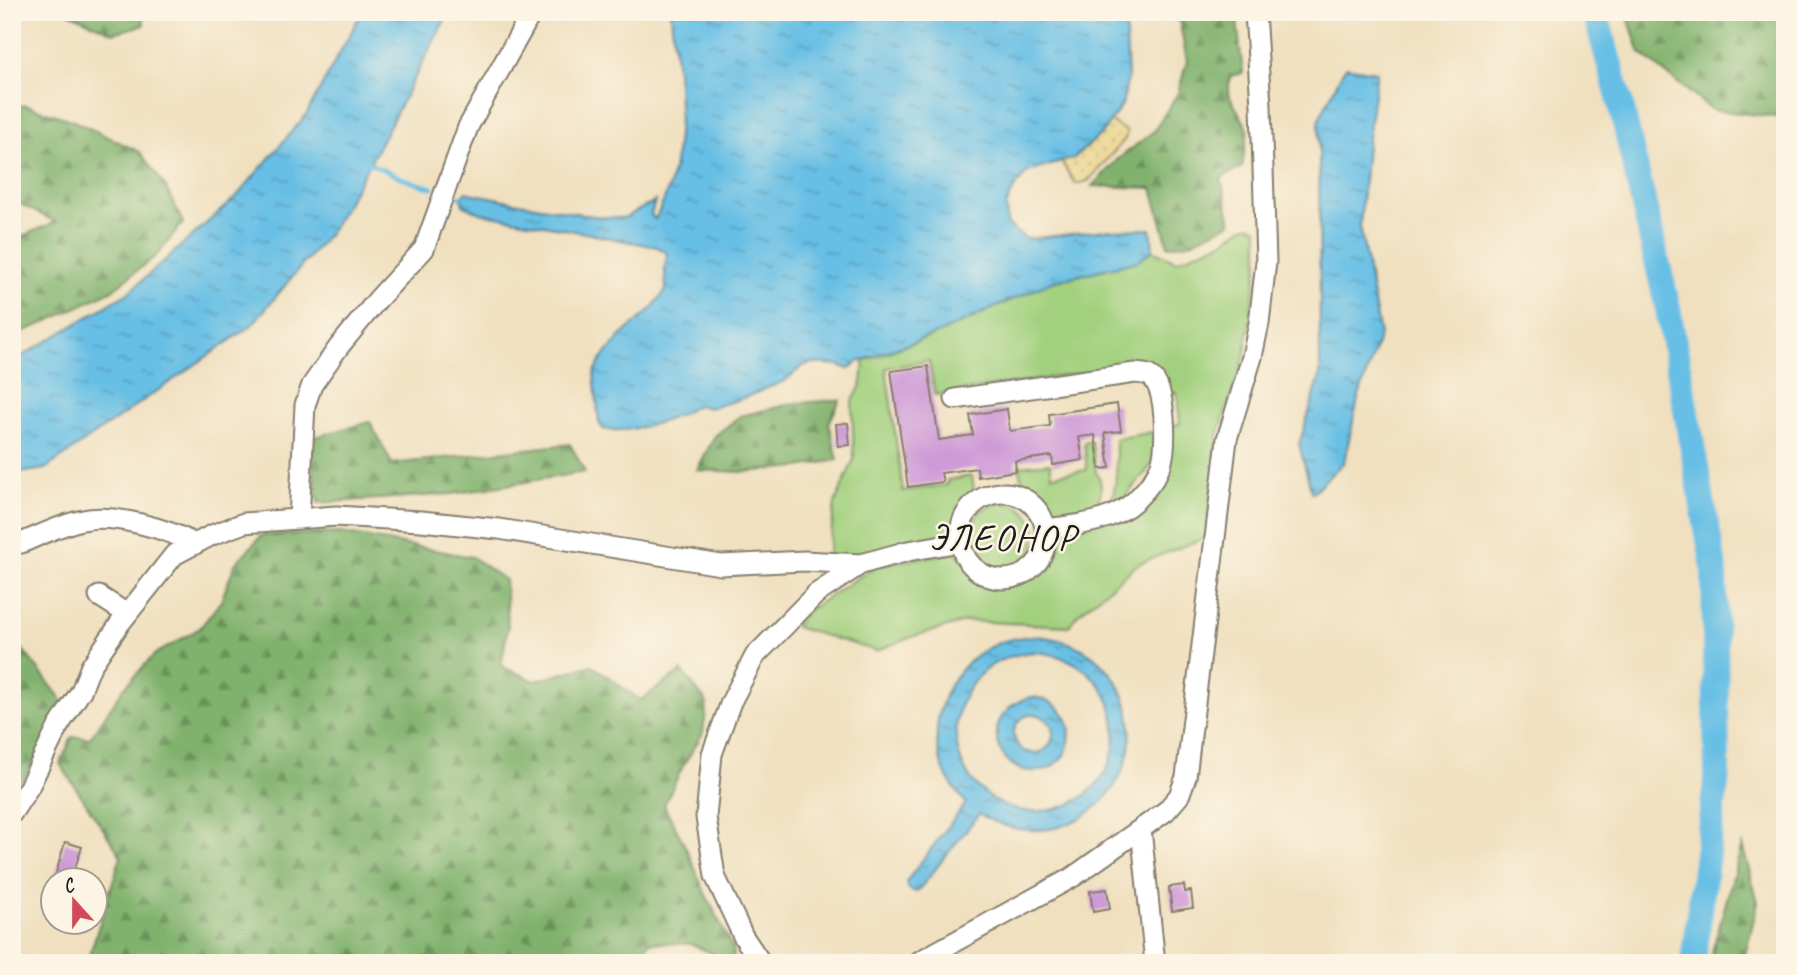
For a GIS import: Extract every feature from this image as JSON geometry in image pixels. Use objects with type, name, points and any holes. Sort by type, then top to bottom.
[{"type":"lane","points":[[299,519],[305,405],[312,385],[354,328],[424,248],[468,127],[532,12]]},
{"type":"lane","points":[[916,963],[1073,877],[1166,811],[1179,796],[1186,777],[1227,439],[1252,357],[1266,262],[1255,12]]},
{"type":"lane","points":[[955,399],[1135,373],[1147,374],[1154,380],[1159,388],[1164,417],[1165,446],[1157,474],[1136,500],[1113,515],[1094,523],[1045,529]]},
{"type":"lane","points":[[996,494],[1010,494],[1022,498],[1033,506],[1045,529],[1045,544],[1040,558],[1030,569],[1017,577],[1002,579],[987,576],[975,568],[965,556],[960,542],[960,529],[972,505],[996,494]]},
{"type":"lane","points":[[12,813],[29,787],[58,726],[81,691],[91,666],[127,614],[174,555],[212,534],[244,523],[336,516],[421,521],[499,529],[721,565],[804,561],[861,564]]},
{"type":"lane","points":[[12,544],[81,520],[99,517],[121,520],[180,536],[195,544]]},
{"type":"lane","points":[[761,963],[743,936],[715,876],[706,817],[712,754],[731,702],[755,656],[816,594],[861,564],[908,551],[960,542]]},
{"type":"lane","points":[[99,596],[127,614]]},
{"type":"lane","points":[[1141,829],[1155,963]]},
{"type":"green space","points":[[67,12],[142,12],[144,25],[113,33]]},
{"type":"green space","points":[[1175,12],[1236,12],[1243,73],[1230,76],[1228,94],[1248,129],[1242,167],[1221,178],[1231,223],[1189,243],[1168,246],[1152,188],[1092,186],[1117,160],[1154,131],[1178,93],[1187,61]]},
{"type":"green space","points":[[1626,12],[1785,12],[1785,118],[1712,110],[1640,53]]},
{"type":"green space","points":[[25,105],[74,121],[140,152],[165,186],[183,223],[157,255],[111,291],[12,336],[12,240],[56,222],[12,200],[12,108]]},
{"type":"green space","points":[[1250,225],[1258,229],[1258,263],[1245,355],[1218,435],[1207,537],[1138,564],[1078,614],[1069,626],[968,621],[911,637],[877,651],[795,627],[806,612],[877,565],[956,552],[971,572],[982,579],[1009,583],[1026,578],[1043,563],[1056,537],[1140,504],[1172,426],[1180,424],[1177,393],[1168,393],[1154,362],[935,395],[929,361],[886,368],[903,491],[947,485],[947,480],[972,476],[975,498],[962,514],[955,534],[875,555],[828,557],[835,503],[854,459],[852,403],[862,383],[864,361],[939,333],[1051,282],[1138,261],[1153,250],[1176,261],[1222,242]]},
{"type":"green space","points":[[840,400],[829,423],[838,460],[744,472],[697,470],[715,436],[740,416],[795,403]]},
{"type":"green space","points":[[370,422],[392,464],[570,444],[585,472],[452,494],[318,503],[311,459],[311,438]]},
{"type":"green space","points":[[1158,431],[1158,447],[1150,467],[1125,497],[1110,506],[1116,473],[1115,439]]},
{"type":"green space","points":[[1084,442],[1092,442],[1096,472],[1101,485],[1093,513],[1050,521],[1039,504],[1023,492],[1019,466],[1050,463],[1052,475],[1087,470]]},
{"type":"green space","points":[[997,503],[1009,503],[1027,512],[1034,523],[1034,549],[1027,560],[1016,567],[997,569],[984,564],[975,555],[970,542],[970,530],[975,517],[984,508]]},
{"type":"green space","points":[[342,533],[472,557],[505,580],[508,626],[501,666],[535,681],[592,665],[640,700],[682,671],[707,703],[703,733],[664,805],[733,949],[734,963],[691,944],[649,942],[639,963],[87,963],[96,936],[108,936],[108,897],[121,856],[60,764],[72,737],[90,738],[123,689],[154,655],[200,628],[221,601],[235,564],[262,535]]},
{"type":"green space","points":[[12,632],[66,705],[12,799]]},
{"type":"green space","points":[[1742,845],[1758,902],[1743,963],[1709,963]]},
{"type":"sand","points":[[1110,121],[1127,132],[1125,139],[1088,181],[1075,184],[1061,161],[1088,145]]},
{"type":"water","points":[[362,12],[449,12],[331,231],[252,325],[45,469],[12,474],[12,362],[128,293],[237,196],[306,115]]},
{"type":"water","points":[[671,12],[1125,12],[1128,78],[1122,105],[1102,133],[1074,158],[1027,172],[1014,188],[1006,206],[1007,223],[1027,239],[1104,230],[1151,229],[1153,250],[1138,261],[1051,282],[939,333],[858,362],[848,369],[838,365],[811,363],[785,381],[738,400],[709,408],[697,405],[664,421],[639,428],[603,429],[599,423],[594,374],[601,360],[619,338],[650,310],[666,290],[667,253],[657,247],[481,213],[463,205],[461,197],[465,192],[600,217],[624,218],[655,201],[651,215],[655,219],[663,203],[674,166],[679,127]]},
{"type":"water","points":[[1345,67],[1377,72],[1360,226],[1380,335],[1358,399],[1344,462],[1312,493],[1299,444],[1320,377],[1319,119]]},
{"type":"water","points":[[1034,636],[1058,639],[1080,648],[1104,666],[1120,688],[1129,714],[1130,741],[1124,767],[1111,791],[1091,811],[1065,825],[1042,830],[1018,829],[979,814],[918,891],[913,892],[906,882],[966,803],[947,777],[938,751],[937,734],[943,700],[961,670],[973,658],[1010,639]],"holes":[[[1032,652],[1068,660],[1094,678],[1109,703],[1115,731],[1111,759],[1096,784],[1072,803],[1039,811],[1005,806],[977,786],[966,772],[959,756],[956,739],[961,705],[978,676],[1001,660]]]},
{"type":"water","points":[[1032,697],[1051,702],[1063,713],[1069,726],[1069,740],[1064,754],[1055,764],[1041,771],[1024,770],[1013,765],[1002,753],[997,740],[999,723],[1003,716],[1008,709]],"holes":[[[1033,714],[1043,717],[1053,730],[1050,745],[1037,753],[1023,750],[1014,737],[1017,724],[1024,717]]]},
{"type":"building","points":[[928,366],[939,440],[973,435],[970,415],[1007,409],[1010,431],[1050,426],[1049,414],[1117,404],[1121,431],[1105,433],[1110,468],[1100,469],[1095,435],[1079,437],[1083,460],[1053,465],[1052,456],[1015,461],[1016,471],[978,477],[977,468],[941,473],[943,482],[908,487],[891,371]]},
{"type":"building","points":[[848,423],[850,445],[838,446],[836,424]]},
{"type":"building","points":[[65,842],[82,847],[76,866],[58,866]]},
{"type":"building","points":[[1184,885],[1185,892],[1191,891],[1193,908],[1172,911],[1169,887]]},
{"type":"building","points":[[1107,889],[1110,909],[1093,912],[1090,891]]},
{"type":"waterway","points":[[1595,12],[1620,101],[1668,309],[1714,568],[1717,775],[1693,963]]},
{"type":"waterway","points":[[366,162],[409,181],[433,188]]},
{"type":"waterway","points":[[457,196],[461,197]]},
{"type":"district","name":"ЭЛЕОНОР","points":[[1003,537]]}]
